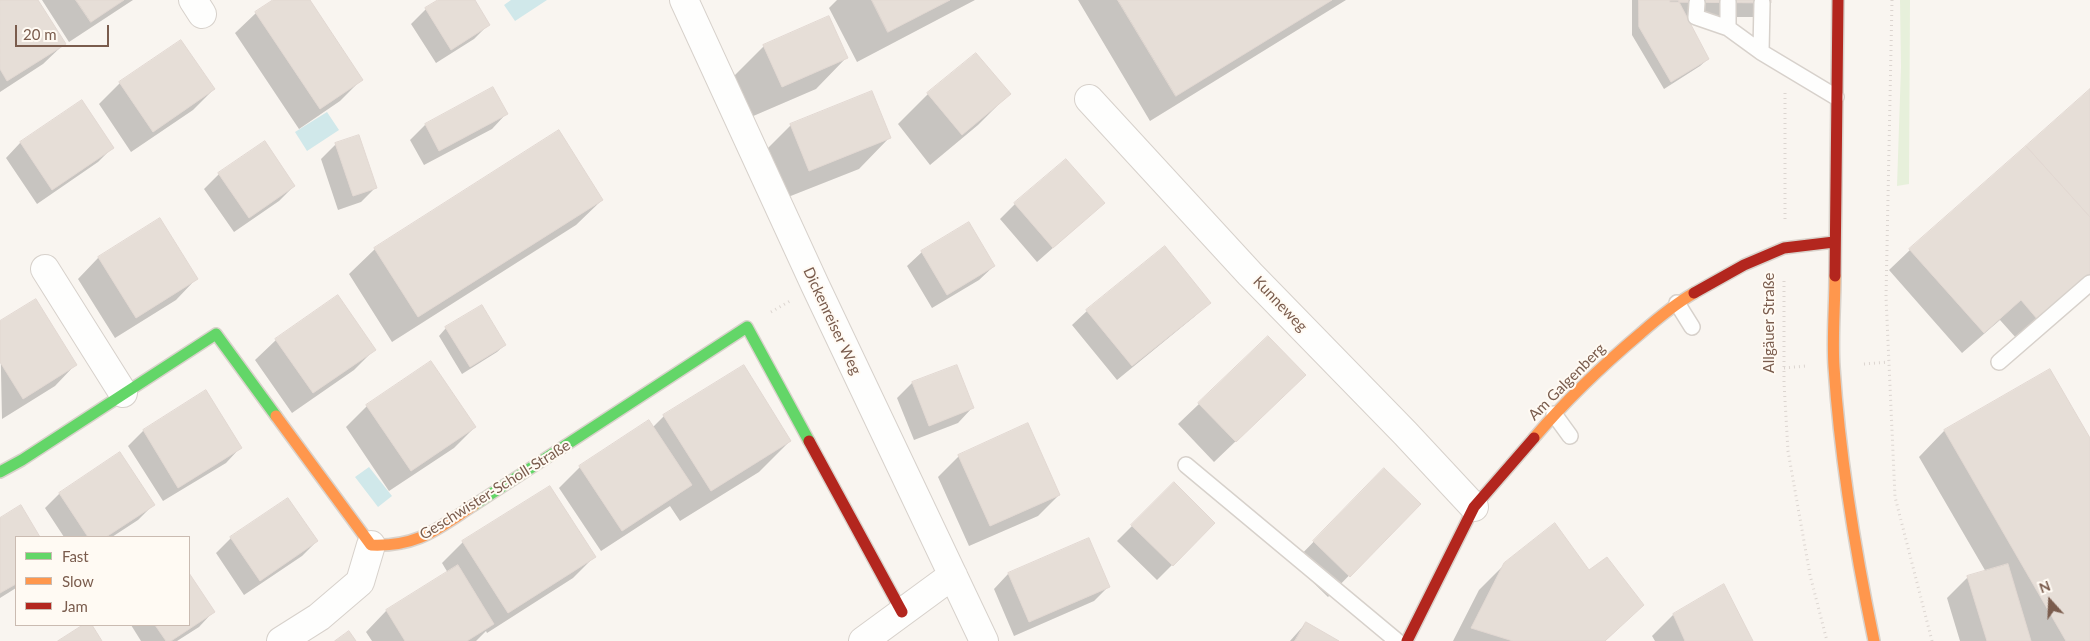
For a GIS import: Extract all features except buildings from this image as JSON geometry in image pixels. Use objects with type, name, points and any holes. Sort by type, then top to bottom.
[{"type":"street","name":"Dickenreiser Weg","points":[[684,0],[815,285],[984,641]]},
{"type":"street","points":[[1838,0],[1834,365],[1843,473],[1859,572],[1874,641]]},
{"type":"street","name":"Kunneweg","points":[[1089,99],[1250,274],[1405,433],[1474,507]]},
{"type":"street","name":"Am Galgenberg","points":[[1407,641],[1474,507],[1554,414],[1607,361],[1677,304],[1744,265],[1784,248],[1834,242]]},
{"type":"street","points":[[46,269],[123,393]]},
{"type":"street","points":[[748,327],[902,612]]},
{"type":"street","name":"Geschwister-Scholl-Straße","points":[[371,545],[391,546],[423,538],[748,327]]},
{"type":"street","points":[[0,472],[22,460],[216,334],[371,545],[360,582],[319,617],[281,641]]},
{"type":"street","points":[[863,641],[953,575]]},
{"type":"lane","points":[[1728,2],[1728,28]]},
{"type":"lane","points":[[1697,3],[1696,17],[1728,28],[1761,52],[1836,97]]},
{"type":"lane","points":[[1761,52],[1762,3]]},
{"type":"lane","points":[[1999,362],[2090,284]]},
{"type":"lane","points":[[1677,304],[1692,327]]},
{"type":"lane","points":[[1554,414],[1570,436]]},
{"type":"lane","points":[[1186,465],[1397,641]]},
{"type":"path","points":[[1892,0],[1886,297],[1895,496],[1932,641]]},
{"type":"path","name":"Allgäuer Straße","points":[[1785,65],[1784,382],[1788,451],[1810,575],[1827,641]]},
{"type":"path","points":[[748,327],[815,285]]},
{"type":"green space","points":[[1900,0],[1910,0],[1909,184],[1897,186],[1901,67]]},
{"type":"water","points":[[511,0],[547,0],[515,21],[504,5]]},
{"type":"water","points":[[327,112],[339,130],[307,151],[295,132]]},
{"type":"water","points":[[369,467],[392,496],[378,507],[355,477]]},
{"type":"traffic: fast","points":[[474,505],[747,327],[809,441]]},
{"type":"traffic: fast","points":[[0,472],[22,460],[216,334],[276,416]]},
{"type":"traffic: slow","points":[[1835,276],[1833,356],[1840,436],[1855,539],[1874,641]]},
{"type":"traffic: slow","points":[[1534,438],[1572,396],[1613,357],[1660,317],[1694,293]]},
{"type":"traffic: slow","points":[[276,416],[371,545],[387,545],[414,540],[438,529],[474,505]]},
{"type":"traffic: jam","points":[[1835,276],[1838,0]]},
{"type":"traffic: jam","points":[[1694,293],[1744,265],[1784,248],[1834,242]]},
{"type":"traffic: jam","points":[[1407,641],[1474,507],[1534,438]]},
{"type":"traffic: jam","points":[[809,441],[902,612]]}]
